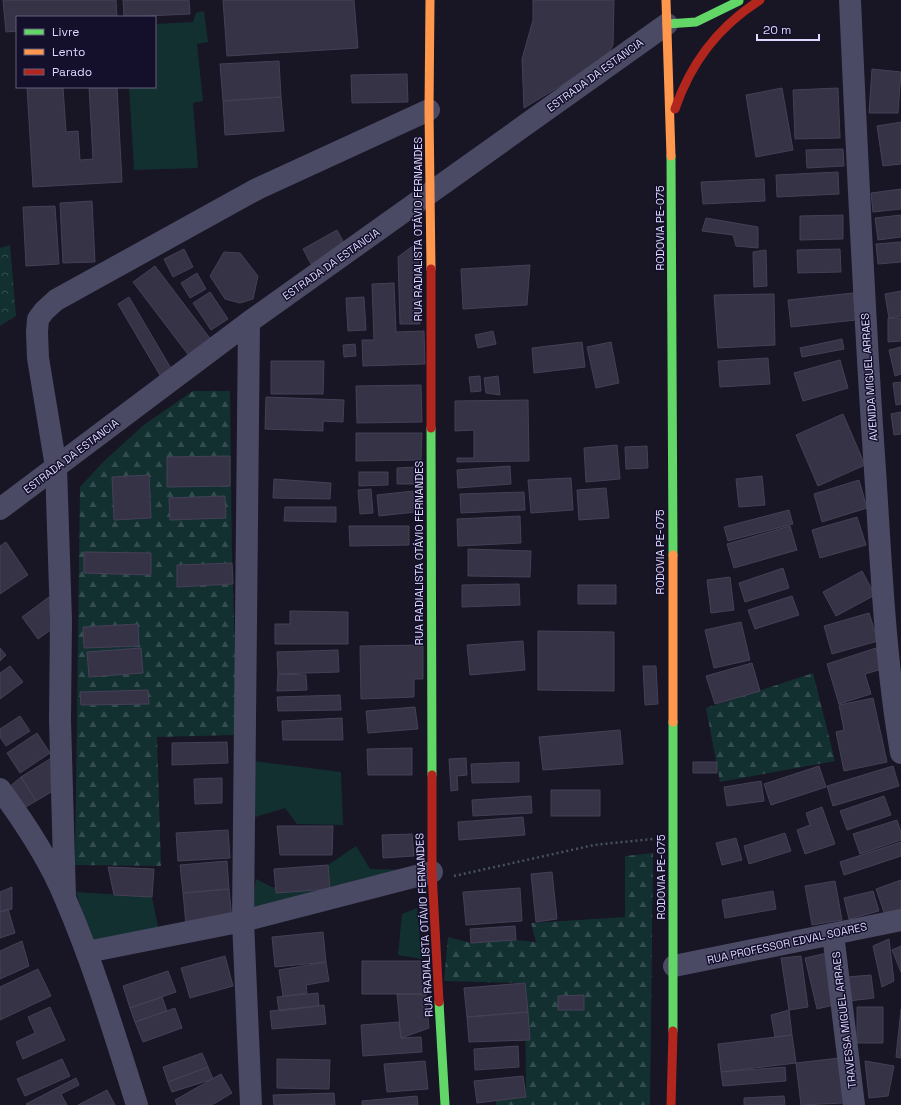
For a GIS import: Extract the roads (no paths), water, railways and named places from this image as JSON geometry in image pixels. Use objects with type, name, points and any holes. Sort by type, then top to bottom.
[{"type":"main road","name":"RUA RADIALISTA OTÁVIO FERNANDES","points":[[430,0],[429,110],[431,193],[432,877],[445,1105]]},
{"type":"main road","name":"RODOVIA PE-075","points":[[666,0],[672,15],[671,122],[674,966],[671,1105]]},
{"type":"main road","points":[[672,15],[696,22],[742,0]]},
{"type":"main road","points":[[671,122],[681,89],[697,58],[718,31],[745,8],[760,0]]},
{"type":"street","name":"AVENIDA MIGUEL ARRAES","points":[[850,0],[863,298],[878,518],[894,714],[901,754]]},
{"type":"street","name":"ESTRADA DA ESTANCIA","points":[[0,509],[249,322],[431,193],[672,15]]},
{"type":"street","points":[[65,897],[60,720],[61,620],[56,467],[38,358],[38,319],[56,300],[257,189],[429,110]]},
{"type":"street","points":[[249,322],[243,921],[251,1105]]},
{"type":"street","points":[[0,789],[43,854],[65,897],[86,952],[137,1105]]},
{"type":"street","points":[[86,952],[243,921],[432,877]]},
{"type":"street","name":"RUA PROFESSOR EDVAL SOARES","points":[[674,966],[901,920]]},
{"type":"street","name":"TRAVESSA MIGUEL ARRAES","points":[[833,934],[854,1105]]}]
